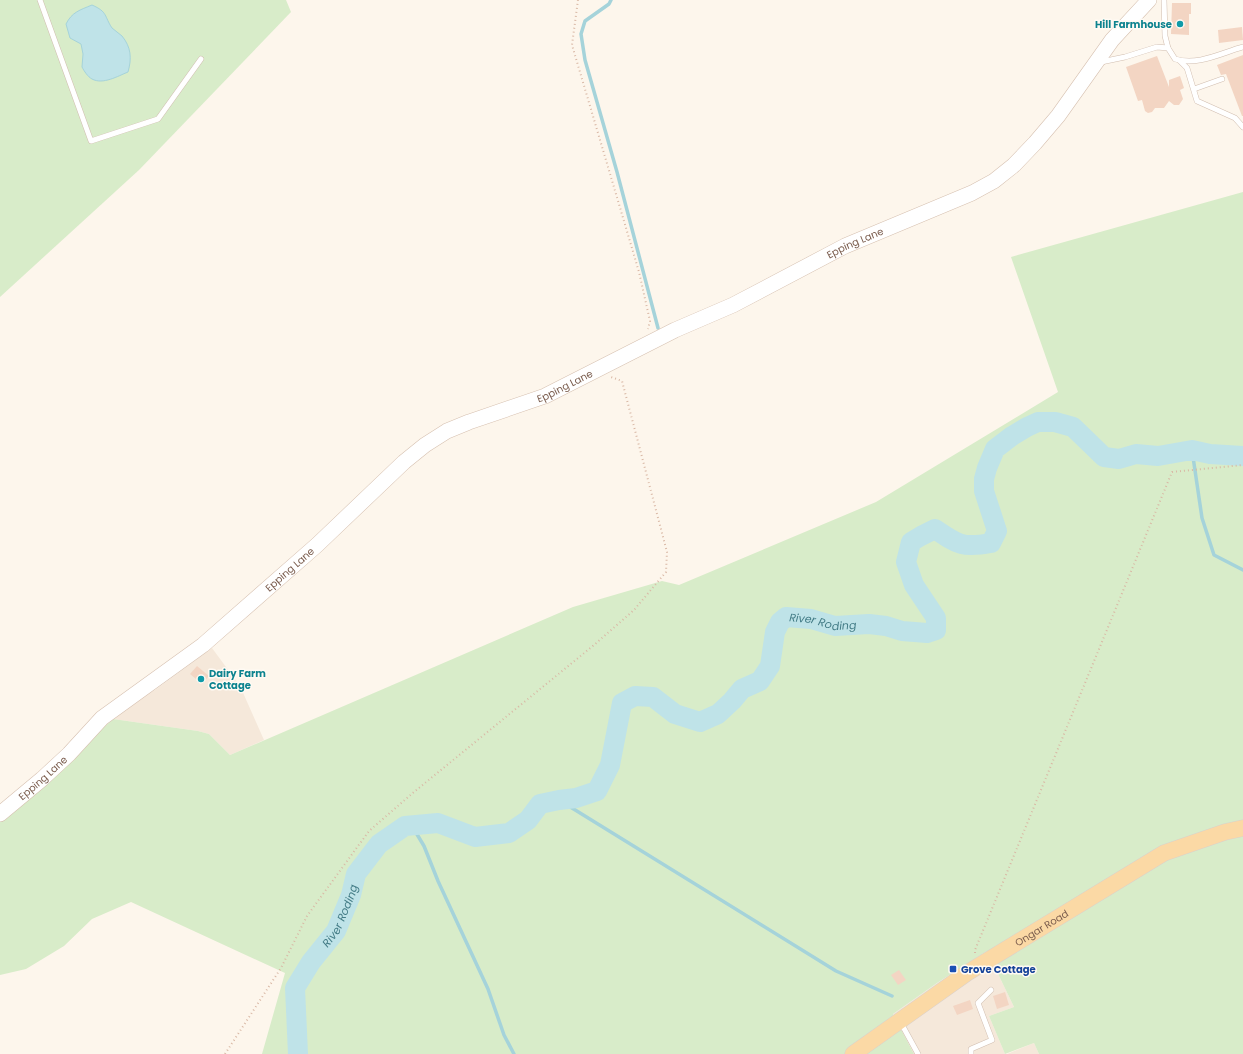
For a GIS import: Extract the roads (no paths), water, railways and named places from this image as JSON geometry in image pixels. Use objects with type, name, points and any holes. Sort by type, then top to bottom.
[{"type":"main road","name":"Ongar Road","points":[[853,1054],[980,965],[1164,853],[1224,832],[1243,828]]},
{"type":"street","name":"Epping Lane","points":[[0,814],[64,759],[102,718],[203,645],[318,545],[404,462],[425,445],[448,431],[468,422],[545,396],[603,368],[675,330],[733,305],[845,246],[972,193],[994,181],[1014,165],[1035,143],[1058,116],[1112,40],[1149,0]]},
{"type":"lane","points":[[40,0],[91,141],[158,120],[201,59]]},
{"type":"lane","points":[[1164,0],[1165,36],[1168,48],[1175,59],[1188,62],[1198,61],[1243,47]]},
{"type":"lane","points":[[1095,63],[1125,57],[1157,47],[1168,48]]},
{"type":"lane","points":[[1179,60],[1187,68],[1197,100],[1235,118],[1243,127]]},
{"type":"lane","points":[[1194,89],[1222,79]]},
{"type":"lane","points":[[971,1054],[971,1049],[992,1040],[978,1003],[991,990]]},
{"type":"lane","points":[[899,1021],[918,1054]]},
{"type":"water","points":[[92,5],[103,12],[112,28],[125,40],[129,49],[130,62],[128,72],[115,78],[96,81],[89,77],[82,67],[83,54],[81,44],[70,38],[66,24],[68,20],[80,10]]},
{"type":"waterway","points":[[611,0],[609,4],[585,21],[581,34],[585,60],[617,172],[658,328]]},
{"type":"waterway","name":"River Roding","points":[[298,1054],[295,988],[311,962],[336,931],[351,895],[356,874],[379,844],[405,826],[438,823],[475,837],[509,833],[528,820],[540,804],[576,798],[597,791],[610,765],[622,703],[635,696],[653,697],[675,714],[700,722],[718,714],[742,689],[760,681],[770,666],[775,632],[780,622],[786,617],[811,619],[835,626],[869,624],[886,626],[902,631],[927,633],[936,630],[936,618],[914,585],[906,562],[911,542],[935,529],[955,542],[961,544],[974,545],[991,543],[997,531],[984,491],[984,479],[995,449],[1012,436],[1038,422],[1055,422],[1073,427],[1104,457],[1119,459],[1136,454],[1158,456],[1192,450],[1210,454],[1243,456]]},
{"type":"waterway","points":[[1192,450],[1202,518],[1214,555],[1243,570]]},
{"type":"waterway","points":[[559,800],[836,971],[892,996]]},
{"type":"waterway","points":[[412,826],[424,846],[438,881],[488,989],[504,1035],[514,1054]]},
{"type":"place","name":"Hill Farmhouse","points":[[1180,24]]},
{"type":"place","name":"Dairy Farm Cottage","points":[[201,679]]},
{"type":"place","name":"Grove Cottage","points":[[953,969]]}]
